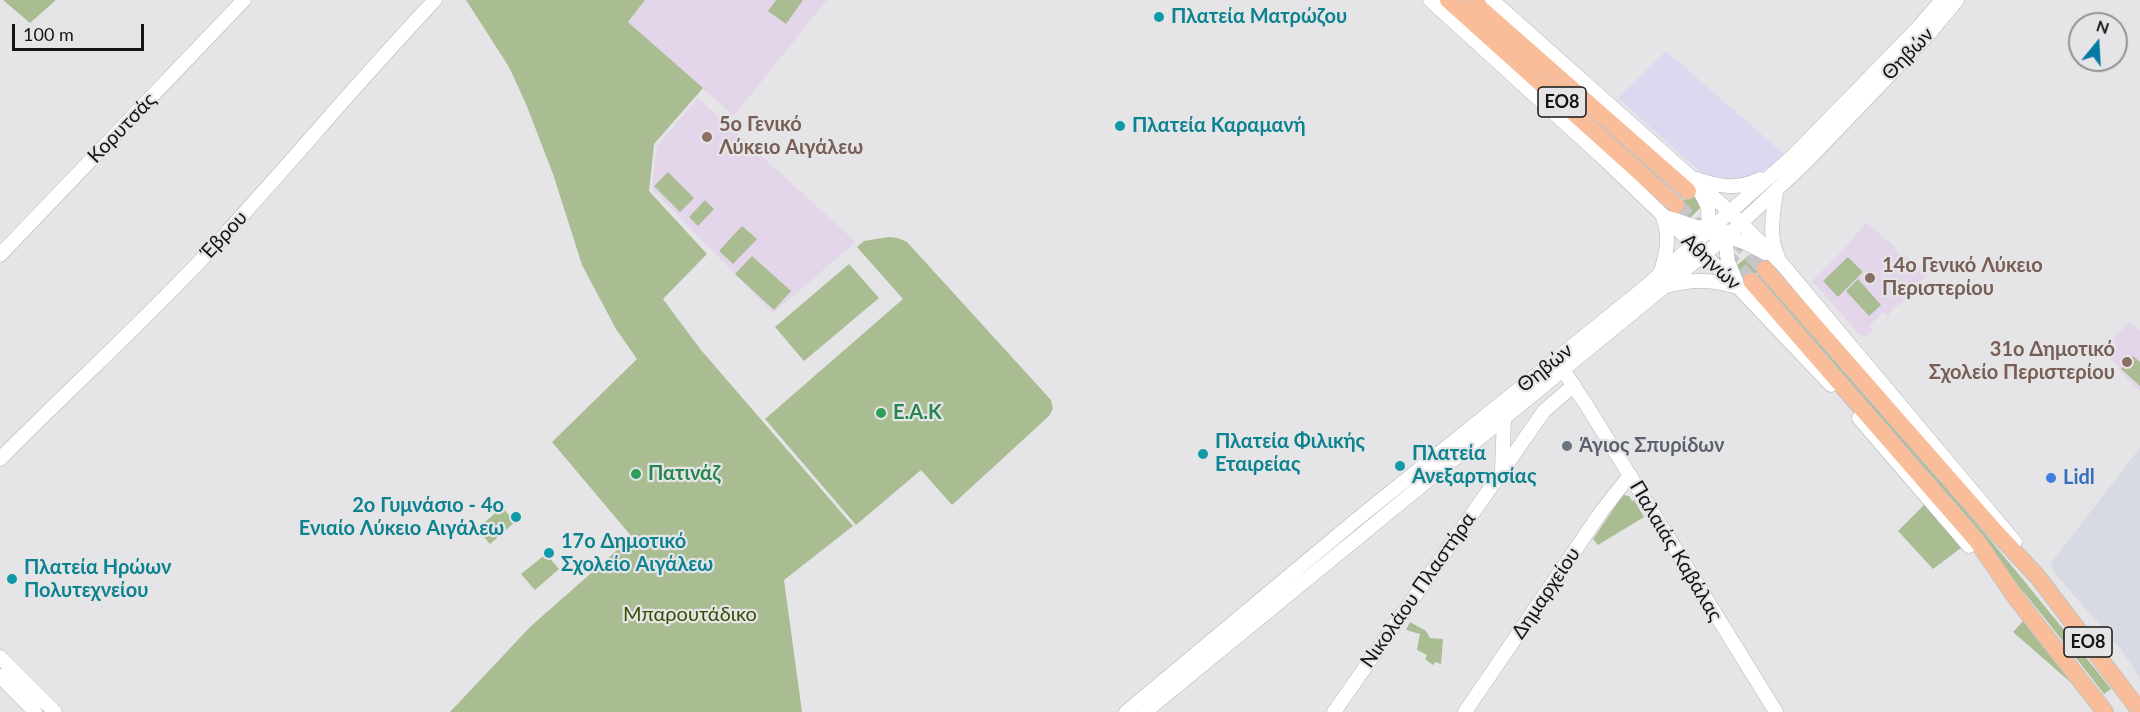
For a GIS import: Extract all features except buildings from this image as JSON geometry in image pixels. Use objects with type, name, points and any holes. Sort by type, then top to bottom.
[{"type":"highway","name":"Αθηνών","points":[[1448,0],[1676,205]]},
{"type":"highway","name":"ΕΟ8","points":[[1471,0],[1689,184]]},
{"type":"highway","name":"Αθηνών","points":[[1765,269],[2037,576],[2140,711]]},
{"type":"highway","name":"Αθηνών","points":[[1745,284],[1977,542],[2016,598],[2105,712]]},
{"type":"highway","points":[[1969,546],[2016,598]]},
{"type":"highway","points":[[2022,550],[2037,576]]},
{"type":"main road","name":"Κορυτσάς","points":[[0,255],[244,0]]},
{"type":"main road","name":"Έβρου","points":[[0,459],[174,288],[435,0]]},
{"type":"main road","name":"Αθηνών","points":[[1430,0],[1592,147],[1662,215],[1703,243],[1745,284],[1969,546]]},
{"type":"main road","points":[[1492,0],[1707,201],[1703,243]]},
{"type":"main road","name":"Θηβών","points":[[1703,243],[1730,224],[1772,173],[1793,156],[1872,76],[1942,0]]},
{"type":"main road","name":"Θηβών","points":[[1145,712],[1504,419],[1565,373],[1703,243],[1776,192],[1928,34],[1957,0]]},
{"type":"main road","points":[[1689,184],[1730,187],[1750,184],[1772,173]]},
{"type":"main road","points":[[1689,184],[1752,246],[1782,264]]},
{"type":"main road","points":[[1776,192],[1771,235],[1773,247],[1782,264],[2022,550]]},
{"type":"main road","points":[[1662,215],[1685,224],[1703,243]]},
{"type":"main road","points":[[1662,215],[1668,238],[1661,281],[1705,280],[1745,284]]},
{"type":"main road","points":[[1730,224],[1782,264]]},
{"type":"main road","points":[[1730,224],[1728,262],[1745,284]]},
{"type":"main road","name":"Θηβών","points":[[1126,712],[1356,520],[1565,373]]},
{"type":"main road","name":"Νικολάου Πλαστήρα","points":[[1334,712],[1544,411],[1565,373]]},
{"type":"main road","name":"Παλαιάς Καβάλας","points":[[1565,373],[1776,712]]},
{"type":"main road","points":[[1502,469],[1504,419]]},
{"type":"main road","name":"Δημαρχείου","points":[[1465,712],[1601,512],[1630,475]]},
{"type":"main road","points":[[0,657],[55,712]]},
{"type":"main road","points":[[0,676],[35,712]]},
{"type":"shaded area","points":[[645,0],[827,0],[734,116],[628,22]]},
{"type":"shaded area","points":[[1666,51],[1784,154],[1759,176],[1735,181],[1711,178],[1701,173],[1618,98]]},
{"type":"shaded area","points":[[698,98],[856,242],[773,313],[652,189],[657,146]]},
{"type":"shaded area","name":"14ο Γενικό Λύκειο Περιστερίου","points":[[1866,222],[1895,247],[1896,252],[1906,255],[1928,275],[1899,306],[1896,305],[1889,312],[1888,317],[1883,312],[1869,326],[1873,330],[1866,336],[1859,334],[1812,281],[1845,248]]},
{"type":"shaded area","name":"31ο Δημοτικό Σχολείο Περιστερίου","points":[[2129,322],[2140,331],[2140,391],[2127,380],[2118,369],[2119,367],[2101,352]]},
{"type":"shaded area","points":[[2140,448],[2140,678],[2121,649],[2052,570],[2051,563]]},
{"type":"green space","points":[[3,0],[56,0],[30,23]]},
{"type":"green space","name":"Μπαρουτάδικο","points":[[466,0],[645,0],[628,22],[703,88],[654,144],[649,191],[707,254],[663,299],[701,350],[853,526],[784,580],[802,712],[450,712],[530,627],[632,537],[552,442],[637,359],[616,329],[582,265],[553,174],[509,67]]},
{"type":"green space","points":[[776,0],[803,0],[786,24],[768,11]]},
{"type":"green space","points":[[668,172],[694,198],[680,212],[654,186]]},
{"type":"green space","points":[[1692,192],[1701,207],[1689,219],[1675,209]]},
{"type":"green space","points":[[705,200],[714,209],[698,226],[689,217]]},
{"type":"green space","points":[[742,226],[757,239],[733,264],[719,251]]},
{"type":"green space","name":"E.A.K","points":[[889,237],[907,242],[1051,400],[1053,409],[1049,416],[952,505],[921,470],[856,525],[765,419],[903,299],[857,247],[864,241]]},
{"type":"green space","points":[[1749,255],[1765,265],[1746,282],[1735,267]]},
{"type":"green space","points":[[752,256],[791,291],[774,310],[735,274]]},
{"type":"green space","points":[[1848,257],[1863,272],[1838,297],[1823,281]]},
{"type":"green space","points":[[849,264],[879,298],[804,361],[775,327]]},
{"type":"green space","points":[[1759,272],[1982,530],[2111,689],[2104,694],[1933,481],[1755,278]]},
{"type":"green space","points":[[1858,279],[1881,305],[1869,316],[1846,291]]},
{"type":"green space","points":[[2133,356],[2140,362],[2140,386],[2121,369]]},
{"type":"green space","points":[[1623,495],[1634,500],[1644,517],[1598,545],[1593,539]]},
{"type":"green space","points":[[1925,504],[1961,548],[1933,569],[1898,531]]},
{"type":"green space","points":[[502,507],[515,522],[490,544],[477,529]]},
{"type":"green space","points":[[546,554],[559,569],[535,590],[521,574]]},
{"type":"green space","points":[[2023,621],[2025,622],[2076,687],[2013,632]]},
{"type":"green space","points":[[1410,622],[1426,631],[1430,638],[1443,639],[1441,664],[1435,662],[1433,665],[1425,659],[1427,655],[1417,650],[1420,634],[1406,630]]},
{"type":"tunnel","points":[[1676,205],[1703,232]]},
{"type":"tunnel","points":[[1734,237],[1765,269]]},
{"type":"tunnel","points":[[1723,253],[1751,281]]},
{"type":"place","name":"Πλατεία Ματρώζου","points":[[1159,17]]},
{"type":"place","name":"Πλατεία Καραμανή","points":[[1120,126]]},
{"type":"place","name":"5ο Γενικό Λύκειο Αιγάλεω","points":[[707,137]]},
{"type":"place","name":"14ο Γενικό Λύκειο Περιστερίου","points":[[1870,278]]},
{"type":"place","name":"31ο Δημοτικό Σχολείο Περιστερίου","points":[[2127,362]]},
{"type":"place","name":"E.A.K","points":[[881,413]]},
{"type":"place","name":"Άγιος Σπυρίδων","points":[[1567,446]]},
{"type":"place","name":"Πλατεία Φιλικής Εταιρείας","points":[[1203,454]]},
{"type":"place","name":"Πλατεία Ανεξαρτησίας","points":[[1400,466]]},
{"type":"place","name":"Πατινάζ","points":[[636,474]]},
{"type":"place","name":"Lidl","points":[[2051,478]]},
{"type":"place","name":"2ο Γυμνάσιο - 4ο Ενιαίο Λύκειο Αιγάλεω","points":[[516,517]]},
{"type":"place","name":"17o Δημοτικό Σχολείο Αιγάλεω","points":[[549,553]]},
{"type":"place","name":"Πλατεία Ηρώων Πολυτεχνείου","points":[[12,579]]}]
